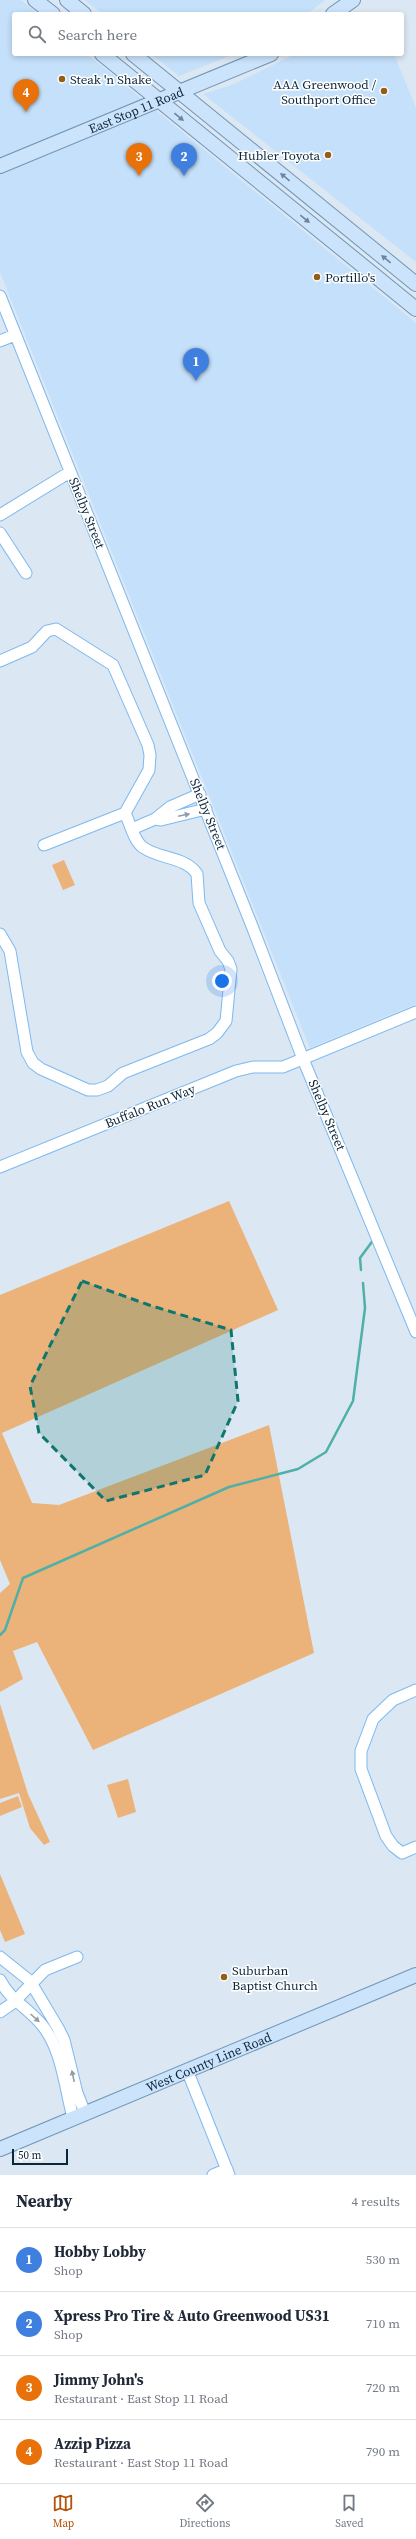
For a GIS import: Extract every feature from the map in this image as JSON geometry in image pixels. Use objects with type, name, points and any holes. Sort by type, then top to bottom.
[{"type":"main road","points":[[35,0],[50,12]]},
{"type":"main road","points":[[67,0],[82,12]]},
{"type":"main road","points":[[336,12],[353,0]]},
{"type":"main road","points":[[104,56],[416,309]]},
{"type":"main road","points":[[135,56],[416,284]]},
{"type":"main road","name":"East Stop 11 Road","points":[[0,166],[181,93],[266,56]]},
{"type":"main road","name":"West County Line Road","points":[[0,2149],[416,1975]]},
{"type":"street","name":"Shelby Street","points":[[0,296],[206,809],[303,1059],[416,1332]]},
{"type":"street","points":[[0,341],[15,335]]},
{"type":"street","points":[[0,515],[70,472]]},
{"type":"street","points":[[0,533],[26,574]]},
{"type":"street","points":[[0,661],[32,647],[46,632],[52,629],[59,630],[94,651],[110,661],[116,668],[150,752],[150,766],[147,777],[125,812],[44,845]]},
{"type":"street","points":[[132,829],[155,819],[170,807],[200,794]]},
{"type":"street","points":[[155,819],[161,820],[206,809]]},
{"type":"street","points":[[0,934],[10,951],[26,1050],[30,1059],[39,1068],[88,1090],[100,1090],[123,1073],[209,1039],[224,1025],[228,1004],[231,966],[220,952],[199,903],[197,874],[189,866],[144,848],[132,829],[125,812]]},
{"type":"street","name":"Buffalo Run Way","points":[[0,1167],[236,1071],[253,1067],[283,1067],[416,1012]]},
{"type":"street","points":[[416,1690],[393,1700],[373,1719],[361,1751],[361,1769],[386,1836],[392,1846],[402,1853],[416,1847]]},
{"type":"street","points":[[0,1957],[32,1983],[64,2040],[77,2093],[79,2116]]},
{"type":"street","points":[[0,2012],[15,2001],[44,1970],[77,1957]]},
{"type":"street","points":[[0,1980],[15,2001],[41,2024],[53,2043],[79,2116]]},
{"type":"street","points":[[187,2070],[228,2172],[213,2175]]},
{"type":"highlighted area","points":[[82,1281],[149,1305],[231,1330],[238,1401],[205,1475],[106,1501],[39,1433],[30,1386]]},
{"type":"shaded area","points":[[0,0],[21,0],[36,12],[12,12],[12,56],[89,56],[416,323],[416,1004],[310,1048],[0,272]]},
{"type":"shaded area","points":[[85,0],[325,0],[310,12],[100,12]]},
{"type":"shaded area","points":[[154,56],[229,56],[179,76]]},
{"type":"shaded area","points":[[291,56],[395,56],[416,108],[416,262],[203,94],[232,85]]},
{"type":"shaded area","points":[[64,860],[75,885],[63,890],[52,865]]},
{"type":"shaded area","points":[[229,1201],[278,1310],[2,1433],[32,1503],[59,1505],[269,1425],[314,1653],[93,1750],[37,1642],[13,1651],[23,1679],[0,1692],[0,1593],[10,1584],[0,1560],[0,1295]]},
{"type":"shaded area","points":[[0,1704],[28,1794],[50,1842],[44,1845],[30,1828],[19,1793],[0,1799]]},
{"type":"shaded area","points":[[128,1779],[136,1812],[118,1818],[107,1785]]},
{"type":"shaded area","points":[[18,1796],[22,1807],[0,1816],[0,1803]]},
{"type":"shaded area","points":[[0,1874],[25,1934],[5,1942],[0,1930]]},
{"type":"waterway","points":[[361,1270],[360,1258],[374,1239]]},
{"type":"waterway","points":[[0,1635],[5,1630],[23,1578],[229,1487],[298,1469],[326,1452],[353,1401],[365,1308],[363,1283]]},
{"type":"place","name":"Steak 'n Shake","points":[[62,79]]},
{"type":"place","name":"AAA Greenwood / Southport Office","points":[[384,91]]},
{"type":"place","name":"Azzip Pizza","points":[[26,112]]},
{"type":"place","name":"Hubler Toyota","points":[[328,155]]},
{"type":"place","name":"Jimmy John's","points":[[139,176]]},
{"type":"place","name":"Xpress Pro Tire & Auto Greenwood US31","points":[[184,176]]},
{"type":"place","name":"Portillo's","points":[[317,277]]},
{"type":"place","name":"Hobby Lobby","points":[[196,381]]},
{"type":"place","name":"Suburban Baptist Church","points":[[224,1977]]}]
